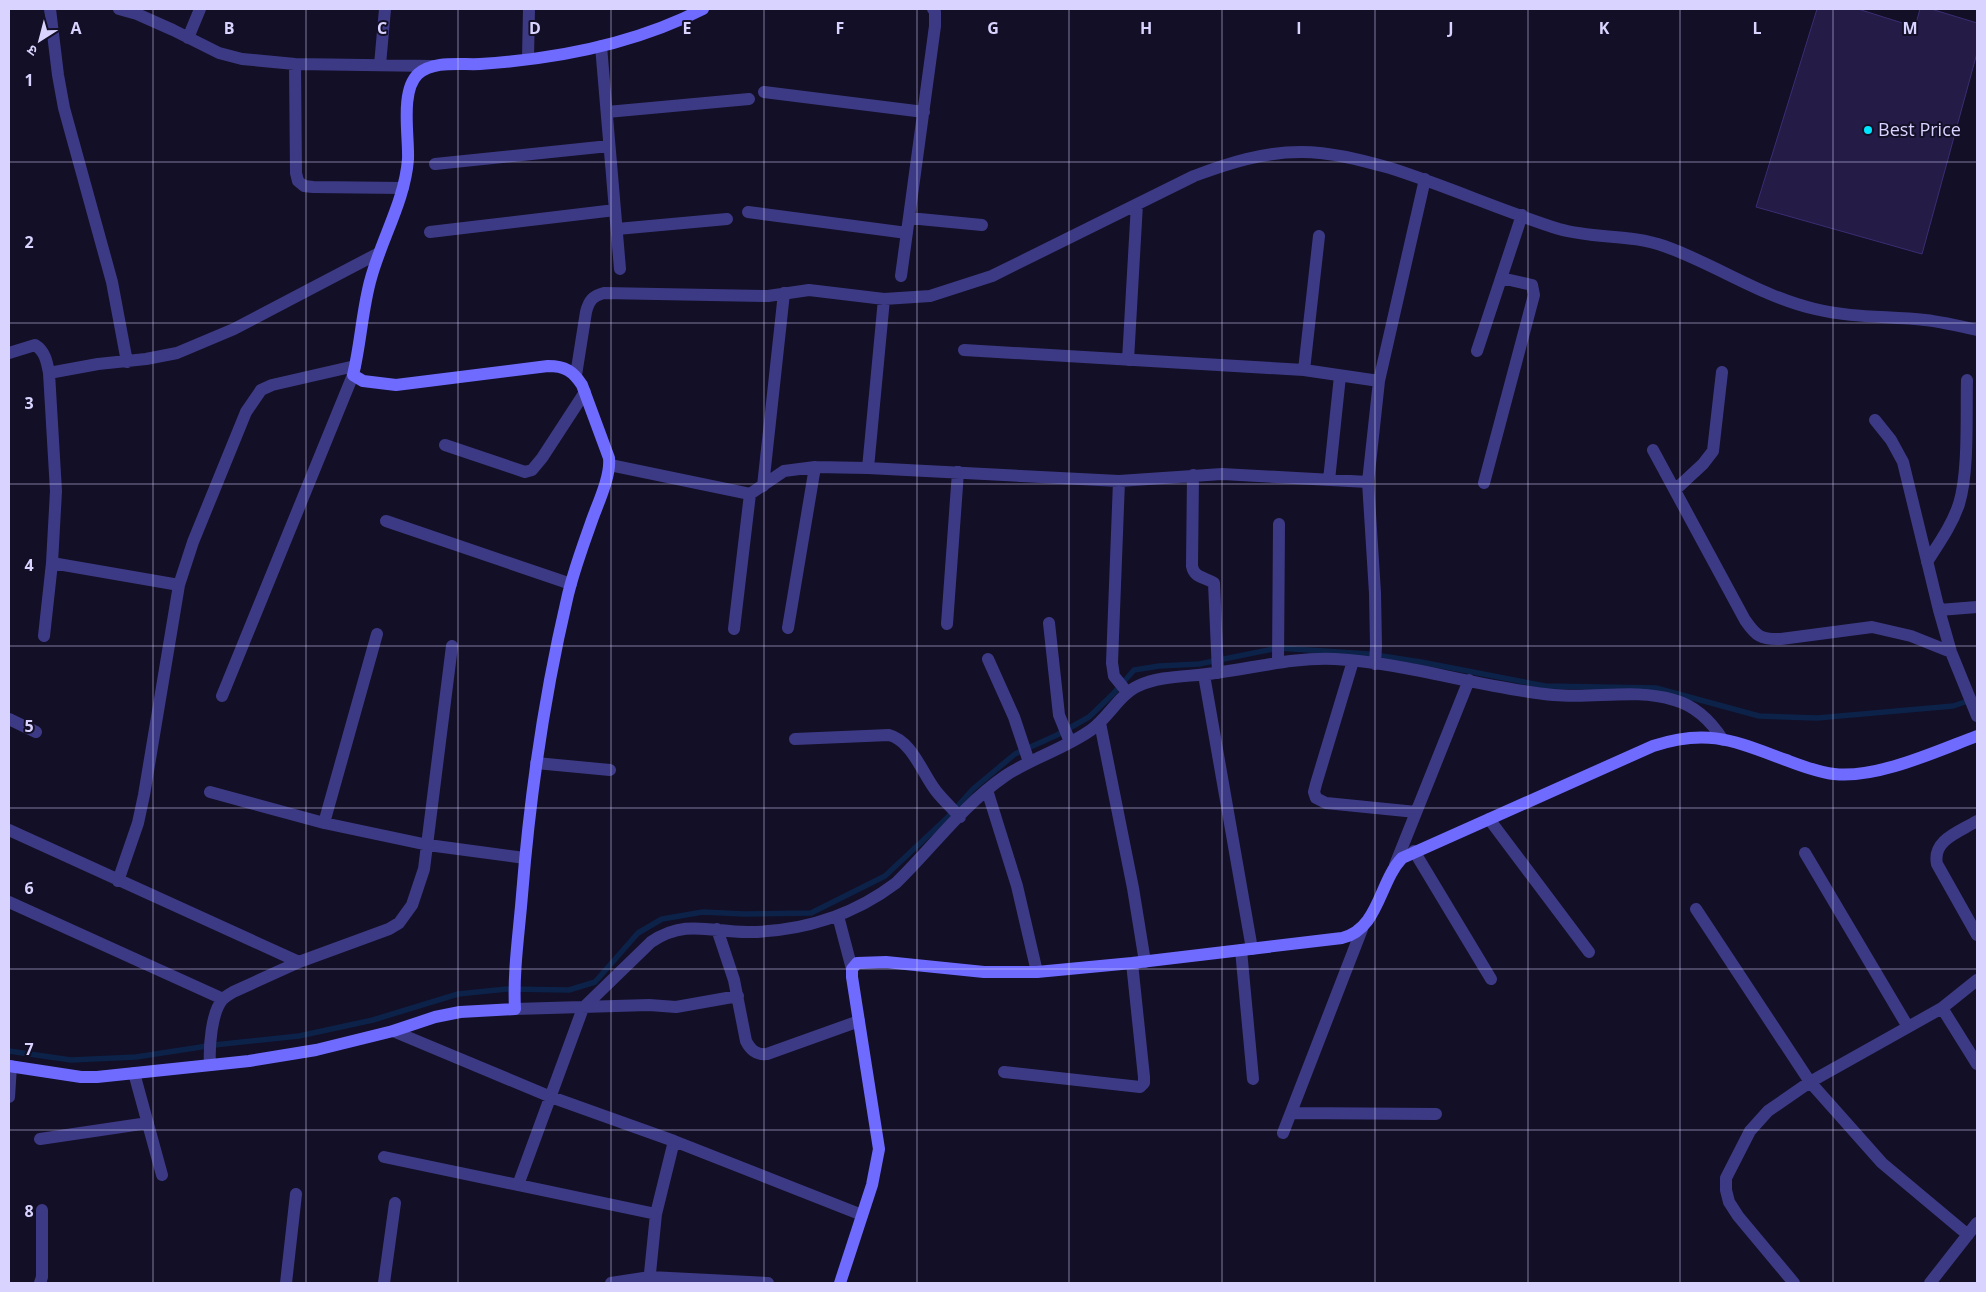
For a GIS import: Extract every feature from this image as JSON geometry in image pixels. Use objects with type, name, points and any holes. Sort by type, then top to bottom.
[{"type":"street","points":[[50,9],[64,108],[112,282],[127,362]]},
{"type":"street","points":[[119,9],[137,14],[219,53],[242,59],[295,64],[432,66],[482,64],[561,55],[630,39],[675,23],[703,9]]},
{"type":"street","points":[[188,38],[200,9]]},
{"type":"street","points":[[380,65],[385,9]]},
{"type":"street","points":[[528,58],[529,9]]},
{"type":"street","points":[[900,276],[935,26],[935,12],[933,9]]},
{"type":"street","points":[[601,46],[620,269]]},
{"type":"street","points":[[295,64],[296,173],[298,181],[304,186],[313,187],[403,188]]},
{"type":"street","points":[[222,696],[354,370],[370,280],[403,188],[407,167],[408,100],[413,81],[419,74],[432,66]]},
{"type":"street","points":[[764,92],[924,112]]},
{"type":"street","points":[[606,112],[749,100]]},
{"type":"street","points":[[435,164],[609,146]]},
{"type":"street","points":[[576,375],[589,303],[595,296],[604,293],[756,296],[809,290],[884,299],[930,296],[960,288],[992,276],[1168,187],[1226,164],[1257,156],[1302,152],[1333,154],[1367,161],[1425,179],[1573,233],[1639,240],[1664,246],[1783,299],[1814,309],[1841,314],[1926,320],[1977,330]]},
{"type":"street","points":[[1375,662],[1375,593],[1368,482],[1379,381],[1425,179]]},
{"type":"street","points":[[1128,360],[1137,204]]},
{"type":"street","points":[[430,232],[615,210]]},
{"type":"street","points":[[748,212],[906,233]]},
{"type":"street","points":[[1477,351],[1522,215]]},
{"type":"street","points":[[909,218],[982,226]]},
{"type":"street","points":[[617,229],[727,219]]},
{"type":"street","points":[[1304,370],[1319,236]]},
{"type":"street","points":[[49,373],[98,364],[127,362],[176,353],[193,347],[242,324],[379,253]]},
{"type":"street","points":[[1484,483],[1534,295],[1532,285],[1502,278]]},
{"type":"street","points":[[763,486],[784,293]]},
{"type":"street","points":[[868,468],[884,299]]},
{"type":"street","points":[[9,353],[35,345],[44,354],[49,373],[56,491],[52,564],[44,636]]},
{"type":"street","points":[[964,350],[1304,370],[1379,381]]},
{"type":"street","points":[[354,370],[364,381],[396,386],[548,366],[566,368],[576,375],[585,392],[606,447],[610,465],[571,584],[553,658],[536,762],[525,858],[514,1005]]},
{"type":"street","points":[[118,881],[138,823],[144,795],[179,585],[193,542],[246,412],[254,397],[261,390],[272,385],[354,370]]},
{"type":"street","points":[[1675,490],[1703,464],[1713,451],[1722,372]]},
{"type":"street","points":[[1328,480],[1340,376]]},
{"type":"street","points":[[1927,562],[1948,528],[1960,502],[1964,471],[1967,380]]},
{"type":"street","points":[[444,445],[525,472],[532,470],[542,458],[585,392]]},
{"type":"street","points":[[1875,420],[1891,440],[1903,462],[1951,652],[1977,716]]},
{"type":"street","points":[[1653,450],[1745,620],[1759,637],[1770,640],[1782,639],[1872,627],[1911,636],[1951,652]]},
{"type":"street","points":[[610,465],[750,494],[763,486],[776,474],[784,471],[815,467],[958,472],[1118,481],[1194,474],[1222,474],[1368,482]]},
{"type":"street","points":[[788,628],[815,467]]},
{"type":"street","points":[[948,624],[958,472]]},
{"type":"street","points":[[1194,474],[1192,566],[1196,574],[1214,583],[1218,665]]},
{"type":"street","points":[[1118,481],[1112,663],[1114,676],[1123,687]]},
{"type":"street","points":[[734,629],[750,494]]},
{"type":"street","points":[[386,521],[571,584]]},
{"type":"street","points":[[1278,653],[1279,524]]},
{"type":"street","points":[[52,564],[179,585]]},
{"type":"street","points":[[1939,610],[1977,607]]},
{"type":"street","points":[[1049,623],[1059,715],[1066,734]]},
{"type":"street","points":[[324,822],[377,634]]},
{"type":"street","points":[[210,1060],[211,1038],[216,1013],[223,999],[232,992],[299,962],[389,929],[399,923],[412,905],[419,890],[428,846],[452,646]]},
{"type":"street","points":[[518,1185],[583,1008],[651,942],[663,934],[693,927],[749,932],[785,930],[838,916],[880,895],[896,883],[958,814],[987,790],[1028,759],[1066,734],[1100,723],[1123,687],[1204,675],[1218,665],[1278,653],[1375,662],[1557,696],[1660,696],[1689,705],[1714,726],[1723,740]]},
{"type":"street","points":[[988,659],[1028,759]]},
{"type":"street","points":[[1353,661],[1316,784],[1314,792],[1316,798],[1326,803],[1416,812]]},
{"type":"street","points":[[1204,675],[1247,949],[1254,1079]]},
{"type":"street","points":[[1283,1133],[1362,929],[1370,918],[1395,866],[1469,680]]},
{"type":"street","points":[[9,719],[36,732]]},
{"type":"street","points":[[1100,723],[1133,888],[1145,962]]},
{"type":"street","points":[[795,738],[889,735],[896,737],[906,745],[946,803],[958,814]]},
{"type":"street","points":[[1395,866],[1402,858],[1414,851],[1653,746],[1676,739],[1712,737],[1758,750],[1812,770],[1834,774],[1848,774],[1881,769],[1977,736]]},
{"type":"street","points":[[536,762],[610,770]]},
{"type":"street","points":[[987,790],[1017,886],[1037,972]]},
{"type":"street","points":[[210,792],[324,822],[428,846],[525,858]]},
{"type":"street","points":[[1489,819],[1589,952]]},
{"type":"street","points":[[1977,821],[1944,840],[1937,847],[1935,856],[1937,864],[1977,935]]},
{"type":"street","points":[[9,830],[299,962]]},
{"type":"street","points":[[1414,851],[1491,979]]},
{"type":"street","points":[[1805,853],[1908,1027]]},
{"type":"street","points":[[9,902],[223,999]]},
{"type":"street","points":[[1696,909],[1810,1082],[1882,1163],[1968,1235]]},
{"type":"street","points":[[838,916],[852,969],[879,1149],[876,1172],[840,1283]]},
{"type":"street","points":[[717,929],[738,996],[749,1048],[760,1055],[768,1054],[859,1021]]},
{"type":"street","points":[[852,969],[857,963],[867,961],[984,972],[1037,972],[1145,962],[1342,938],[1352,936],[1362,929]]},
{"type":"street","points":[[1004,1072],[1140,1087],[1144,1083],[1144,1077],[1132,963]]},
{"type":"street","points":[[1794,1283],[1734,1209],[1726,1190],[1726,1178],[1758,1120],[1810,1082],[1942,1008],[1977,980]]},
{"type":"street","points":[[9,1097],[10,1066],[81,1077],[134,1074],[210,1060],[249,1061],[316,1050],[460,1012],[514,1005],[583,1008],[687,1006],[738,996]]},
{"type":"street","points":[[1942,1008],[1977,1064]]},
{"type":"street","points":[[393,1031],[551,1097],[674,1141],[862,1215]]},
{"type":"street","points":[[134,1074],[162,1175]]},
{"type":"street","points":[[1291,1113],[1436,1114]]},
{"type":"street","points":[[40,1138],[148,1123]]},
{"type":"street","points":[[649,1280],[656,1214],[674,1141]]},
{"type":"street","points":[[384,1157],[656,1214]]},
{"type":"street","points":[[286,1283],[296,1194]]},
{"type":"street","points":[[384,1283],[395,1203]]},
{"type":"street","points":[[40,1283],[42,1277],[42,1210]]},
{"type":"street","points":[[1930,1283],[1977,1223]]},
{"type":"street","points":[[612,1283],[649,1280],[768,1283]]},
{"type":"building","name":"Best Price","points":[[1817,9],[1858,9],[1915,27],[1920,9],[1931,9],[1977,23],[1977,53],[1922,254],[1756,207]]},
{"type":"waterway","points":[[9,1051],[71,1060],[136,1057],[214,1045],[299,1036],[373,1020],[458,994],[507,989],[569,990],[595,982],[638,933],[662,919],[703,912],[744,914],[811,913],[885,876],[948,817],[973,789],[1015,754],[1057,735],[1089,717],[1134,670],[1159,666],[1199,664],[1278,648],[1369,654],[1545,686],[1656,688],[1759,716],[1817,718],[1953,706],[1977,698]]},
{"type":"place","name":"Best Price","points":[[1868,130]]}]
